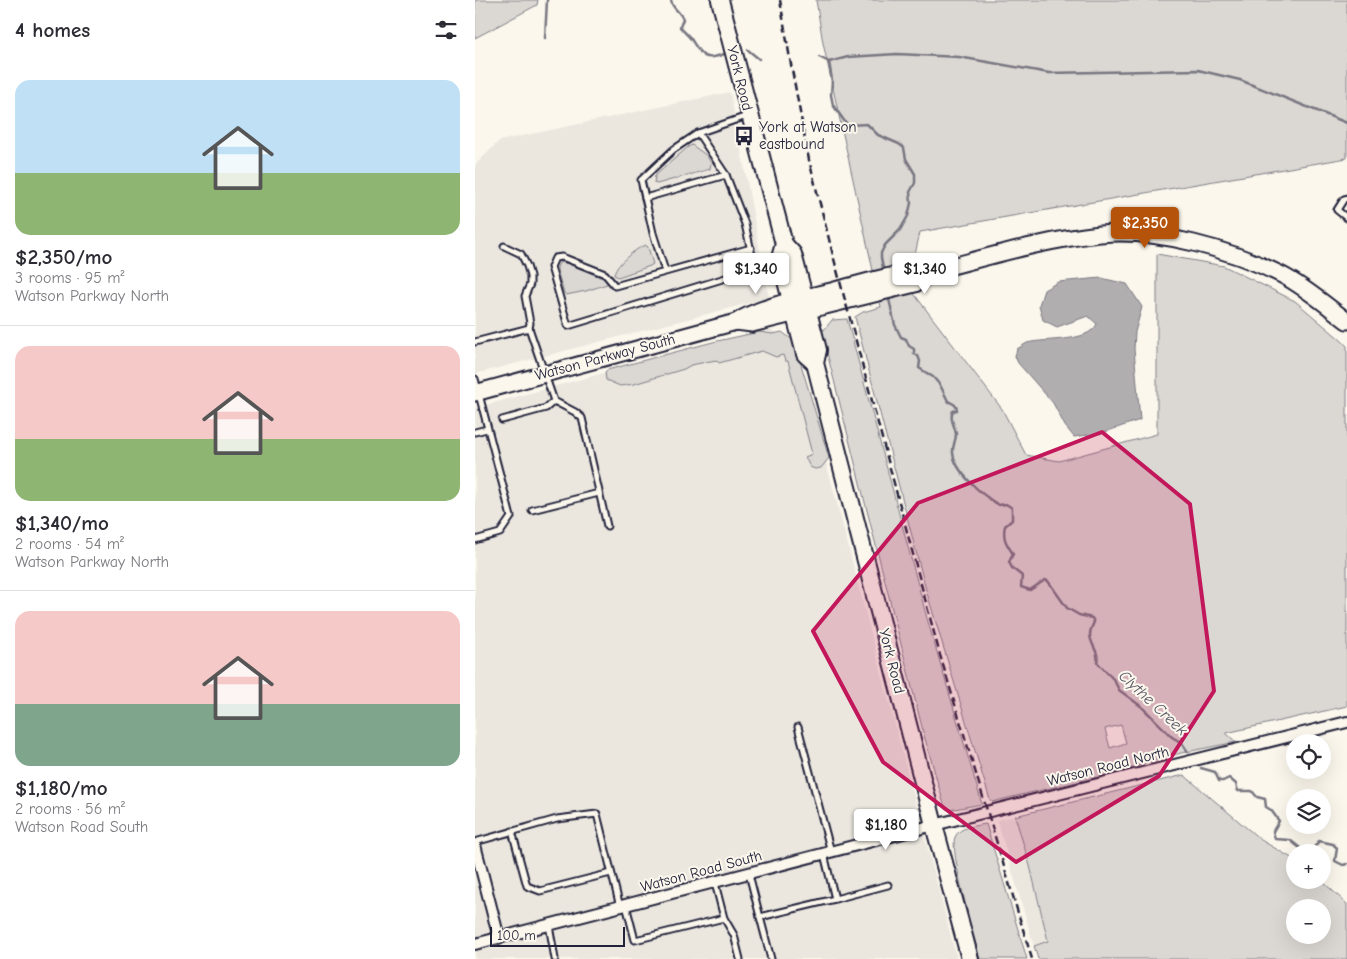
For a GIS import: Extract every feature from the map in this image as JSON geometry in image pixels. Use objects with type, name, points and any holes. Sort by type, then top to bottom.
[{"type":"main road","name":"York Road","points":[[720,0],[784,244],[793,254],[805,354],[815,363],[934,825],[971,959]]},
{"type":"main road","name":"Watson Parkway South","points":[[476,388],[543,373],[736,322],[752,324],[800,306],[900,281],[915,284],[933,271],[1064,238],[1102,233],[1140,233],[1213,247],[1283,275],[1333,309],[1347,321]]},
{"type":"street","name":"Watson Road North","points":[[934,825],[1347,722]]},
{"type":"street","name":"Watson Road South","points":[[475,944],[934,825]]},
{"type":"street","points":[[475,844],[499,938]]},
{"type":"lane","points":[[665,271],[641,180],[673,150],[698,132],[750,116]]},
{"type":"lane","points":[[698,132],[726,175],[745,224],[751,248],[755,269],[568,326],[551,267],[555,258],[562,257],[605,274],[615,286],[751,248]]},
{"type":"lane","points":[[645,198],[726,175]]},
{"type":"lane","points":[[1347,198],[1337,210],[1347,218]]},
{"type":"lane","points":[[504,246],[521,254],[527,266],[530,284],[525,296],[530,323],[529,328],[554,401],[575,412],[581,418],[607,526]]},
{"type":"lane","points":[[475,342],[529,328]]},
{"type":"lane","points":[[475,540],[500,532],[511,517],[476,388]]},
{"type":"lane","points":[[503,420],[546,408],[554,401]]},
{"type":"lane","points":[[475,432],[487,429]]},
{"type":"lane","points":[[532,510],[599,493]]},
{"type":"lane","points":[[798,727],[828,853],[835,899]]},
{"type":"lane","points":[[475,844],[512,831],[557,819],[597,814],[611,873],[635,940],[724,918]]},
{"type":"lane","points":[[512,831],[527,886],[540,891],[611,873]]},
{"type":"lane","points":[[749,874],[771,959]]},
{"type":"lane","points":[[715,883],[724,918],[734,935],[741,959]]},
{"type":"lane","points":[[760,917],[888,886]]},
{"type":"lane","points":[[549,925],[555,959]]},
{"type":"highlighted area","points":[[1102,432],[1190,504],[1214,691],[1159,776],[1016,862],[883,762],[813,631],[918,503]]},
{"type":"shaded area","points":[[475,0],[538,0],[537,5],[475,38]]},
{"type":"shaded area","points":[[816,0],[1347,0],[1347,158],[920,232],[908,286],[1002,409],[1026,455],[1059,461],[1157,434],[1157,254],[1224,266],[1295,301],[1341,340],[1347,346],[1347,706],[1226,733],[1236,742],[1181,753],[1124,771],[992,802],[990,800],[926,590],[855,317],[863,312],[881,307],[823,43]],"holes":[[[1121,725],[1126,743],[1110,748],[1105,729]]]},
{"type":"shaded area","points":[[730,92],[769,298],[475,374],[475,165],[499,141]]},
{"type":"shaded area","points":[[692,145],[707,156],[711,163],[710,169],[657,184],[654,183],[657,174]]},
{"type":"shaded area","points":[[645,245],[648,247],[653,264],[618,277],[614,275],[618,266],[626,258]]},
{"type":"shaded area","points":[[560,262],[605,279],[607,284],[566,295],[557,270]]},
{"type":"shaded area","points":[[1101,278],[1127,284],[1142,307],[1135,332],[1134,349],[1140,420],[1102,433],[1074,437],[1065,426],[1053,403],[1018,363],[1015,356],[1017,349],[1027,343],[1076,337],[1092,330],[1097,324],[1088,316],[1057,327],[1043,320],[1039,305],[1044,290],[1058,282]]},
{"type":"shaded area","points":[[847,319],[928,622],[982,804],[949,810],[945,808],[924,735],[822,333],[823,329],[832,320]]},
{"type":"shaded area","points":[[768,328],[795,344],[957,959],[475,959],[475,408]]},
{"type":"shaded area","points":[[759,332],[773,334],[782,332],[794,341],[829,458],[821,468],[815,469],[810,467],[805,457],[812,454],[788,361],[785,361],[783,355],[776,357],[762,351],[719,363],[716,360],[691,365],[684,369],[634,384],[620,386],[606,380],[605,372],[607,370]]},
{"type":"shaded area","points":[[1184,775],[1261,840],[1286,855],[1286,889],[1331,889],[1347,904],[1347,959],[1038,959],[1034,946],[1048,941],[1030,866],[1015,816]]},
{"type":"shaded area","points":[[1015,816],[1030,866],[1048,942],[1034,946],[997,820]]},
{"type":"shaded area","points":[[986,824],[1027,959],[980,959],[963,896],[954,845],[957,833],[969,827]]},
{"type":"waterway","points":[[545,38],[547,0]]},
{"type":"waterway","name":"Clythe Creek","points":[[671,0],[673,6],[683,19],[680,27],[700,53],[707,57],[724,54]]},
{"type":"waterway","name":"Clythe Creek","points":[[748,50],[759,59]]},
{"type":"waterway","points":[[829,62],[848,57],[897,54],[959,57],[1049,73],[1198,70],[1240,80],[1347,123]]},
{"type":"waterway","name":"Clythe Creek","points":[[819,57],[829,62],[833,105],[845,122],[850,125],[867,124],[878,135],[899,144],[904,148],[906,159],[915,174],[915,183],[910,192],[911,203],[908,216],[900,230],[885,245],[881,253],[884,273]]},
{"type":"waterway","name":"Clythe Creek","points":[[888,295],[895,325],[901,337],[906,339],[909,346],[914,349],[914,354],[918,356],[920,361],[919,368],[933,377],[940,385],[948,401],[955,405],[957,410],[953,411],[952,417],[956,434],[953,450],[959,468],[985,496],[999,505],[1006,504],[1012,508],[1012,520],[1005,526],[1004,534],[1013,554],[1009,562],[1012,568],[1022,576],[1021,587],[1030,590],[1045,580],[1048,581],[1067,608],[1079,615],[1092,618],[1094,622],[1090,631],[1090,638],[1098,658],[1097,662],[1114,680],[1119,690],[1142,707],[1172,737],[1182,743],[1188,752]]},
{"type":"waterway","name":"Clythe Creek","points":[[1201,768],[1215,772],[1219,781],[1229,778],[1236,784],[1238,791],[1252,791],[1257,797],[1265,799],[1266,807],[1271,810],[1279,821],[1273,831],[1275,839],[1290,840],[1305,852],[1312,850],[1319,841],[1333,844],[1337,848],[1335,861],[1343,865],[1347,864]]},
{"type":"railway","points":[[780,0],[809,160],[834,259],[940,655],[1032,959]]},
{"type":"place","name":"York at Watson eastbound","points":[[744,136]]}]
